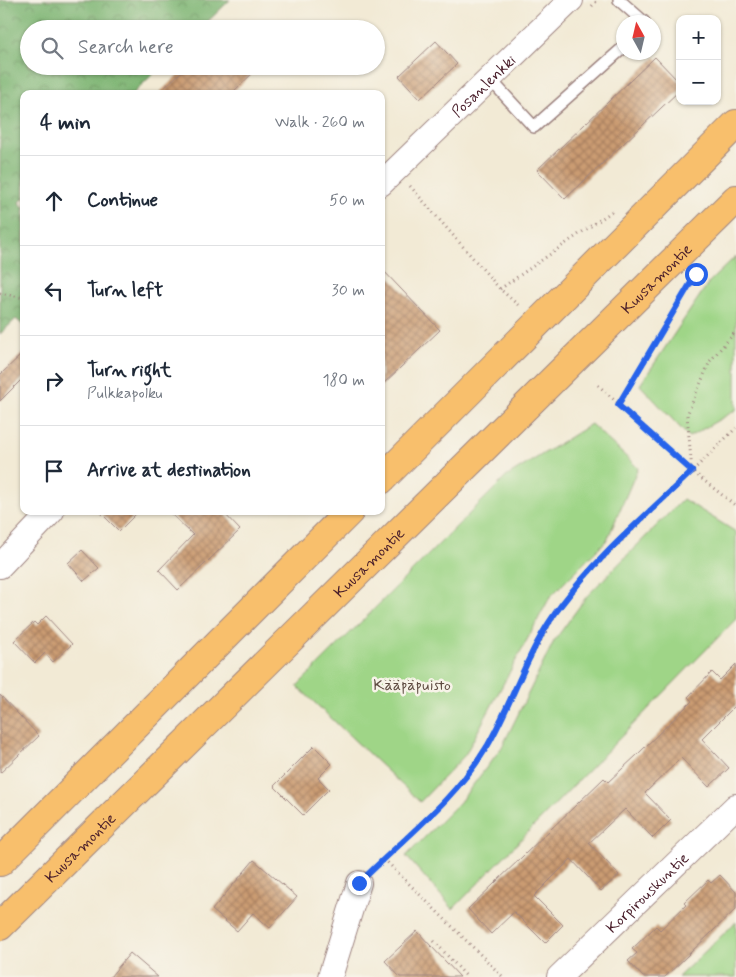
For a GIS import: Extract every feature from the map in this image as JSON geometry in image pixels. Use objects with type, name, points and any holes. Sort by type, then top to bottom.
[{"type":"highway","points":[[385,476],[736,124]]},
{"type":"highway","name":"Kuusamontie","points":[[0,926],[736,199]]},
{"type":"highway","points":[[0,862],[346,515]]},
{"type":"street","name":"Posanlenkki","points":[[388,178],[571,0]]},
{"type":"street","points":[[0,566],[48,515]]},
{"type":"street","name":"Korpirouskuntie","points":[[559,977],[736,806]]},
{"type":"street","points":[[330,977],[359,883]]},
{"type":"lane","points":[[620,0],[636,15]]},
{"type":"lane","points":[[490,78],[534,127],[616,54]]},
{"type":"path","points":[[388,178],[518,305]]},
{"type":"path","points":[[500,289],[623,204]]},
{"type":"path","points":[[618,405],[702,267]]},
{"type":"path","points":[[0,293],[20,297]]},
{"type":"path","points":[[692,471],[687,415],[710,361],[736,332]]},
{"type":"path","points":[[598,385],[692,471],[736,506]]},
{"type":"path","points":[[359,883],[450,796],[488,745],[524,670],[561,605],[588,574],[736,428]]},
{"type":"path","points":[[384,859],[503,977]]},
{"type":"path","points":[[434,940],[467,977]]},
{"type":"green space","points":[[0,0],[230,0],[209,20],[20,20],[20,75],[152,75],[137,90],[20,90],[20,322],[16,319],[0,334]]},
{"type":"green space","points":[[736,256],[736,410],[689,437],[640,385],[709,282]]},
{"type":"green space","name":"Kääpäpuisto","points":[[591,424],[638,468],[607,540],[550,597],[465,755],[420,802],[297,686],[506,477]]},
{"type":"green space","points":[[683,499],[736,532],[736,619],[453,909],[406,856],[460,802],[502,747],[554,641],[587,596]]},
{"type":"green space","points":[[736,922],[736,977],[678,977]]},
{"type":"building","points":[[436,41],[457,64],[420,99],[399,76]]},
{"type":"building","points":[[652,60],[658,60],[676,79],[676,94],[565,199],[537,170]]},
{"type":"building","points":[[178,75],[251,75],[235,90],[162,90]]},
{"type":"building","points":[[385,272],[440,330],[385,382]]},
{"type":"building","points":[[20,356],[20,381],[0,401],[0,375]]},
{"type":"building","points":[[103,515],[135,515],[119,531]]},
{"type":"building","points":[[172,515],[226,515],[240,530],[178,590],[159,570],[193,535]]},
{"type":"building","points":[[82,550],[99,568],[84,581],[68,563]]},
{"type":"building","points":[[46,616],[72,644],[53,662],[45,653],[35,663],[14,641],[34,622],[37,625]]},
{"type":"building","points":[[736,664],[736,705],[702,739],[729,768],[709,787],[681,758],[645,793],[671,820],[653,838],[625,809],[589,843],[619,875],[601,891],[571,859],[534,896],[563,925],[545,943],[514,912],[491,934],[468,909],[604,778],[608,782],[637,755],[692,701],[688,697],[712,672],[720,680]]},
{"type":"building","points":[[0,695],[39,736],[0,773]]},
{"type":"building","points":[[314,746],[332,764],[318,778],[329,789],[303,815],[274,786]]},
{"type":"building","points":[[254,860],[297,897],[270,928],[253,913],[237,931],[212,910]]},
{"type":"building","points":[[720,875],[736,892],[736,909],[665,977],[643,977],[628,961],[637,953],[632,949],[656,926],[660,930],[708,880],[711,883]]},
{"type":"building","points":[[417,931],[460,977],[400,977],[385,961]]},
{"type":"building","points":[[130,953],[158,977],[110,977]]},
{"type":"route","points":[[359,883],[450,796],[488,745],[539,641],[561,605],[588,574],[692,471],[618,405],[696,274]]}]
